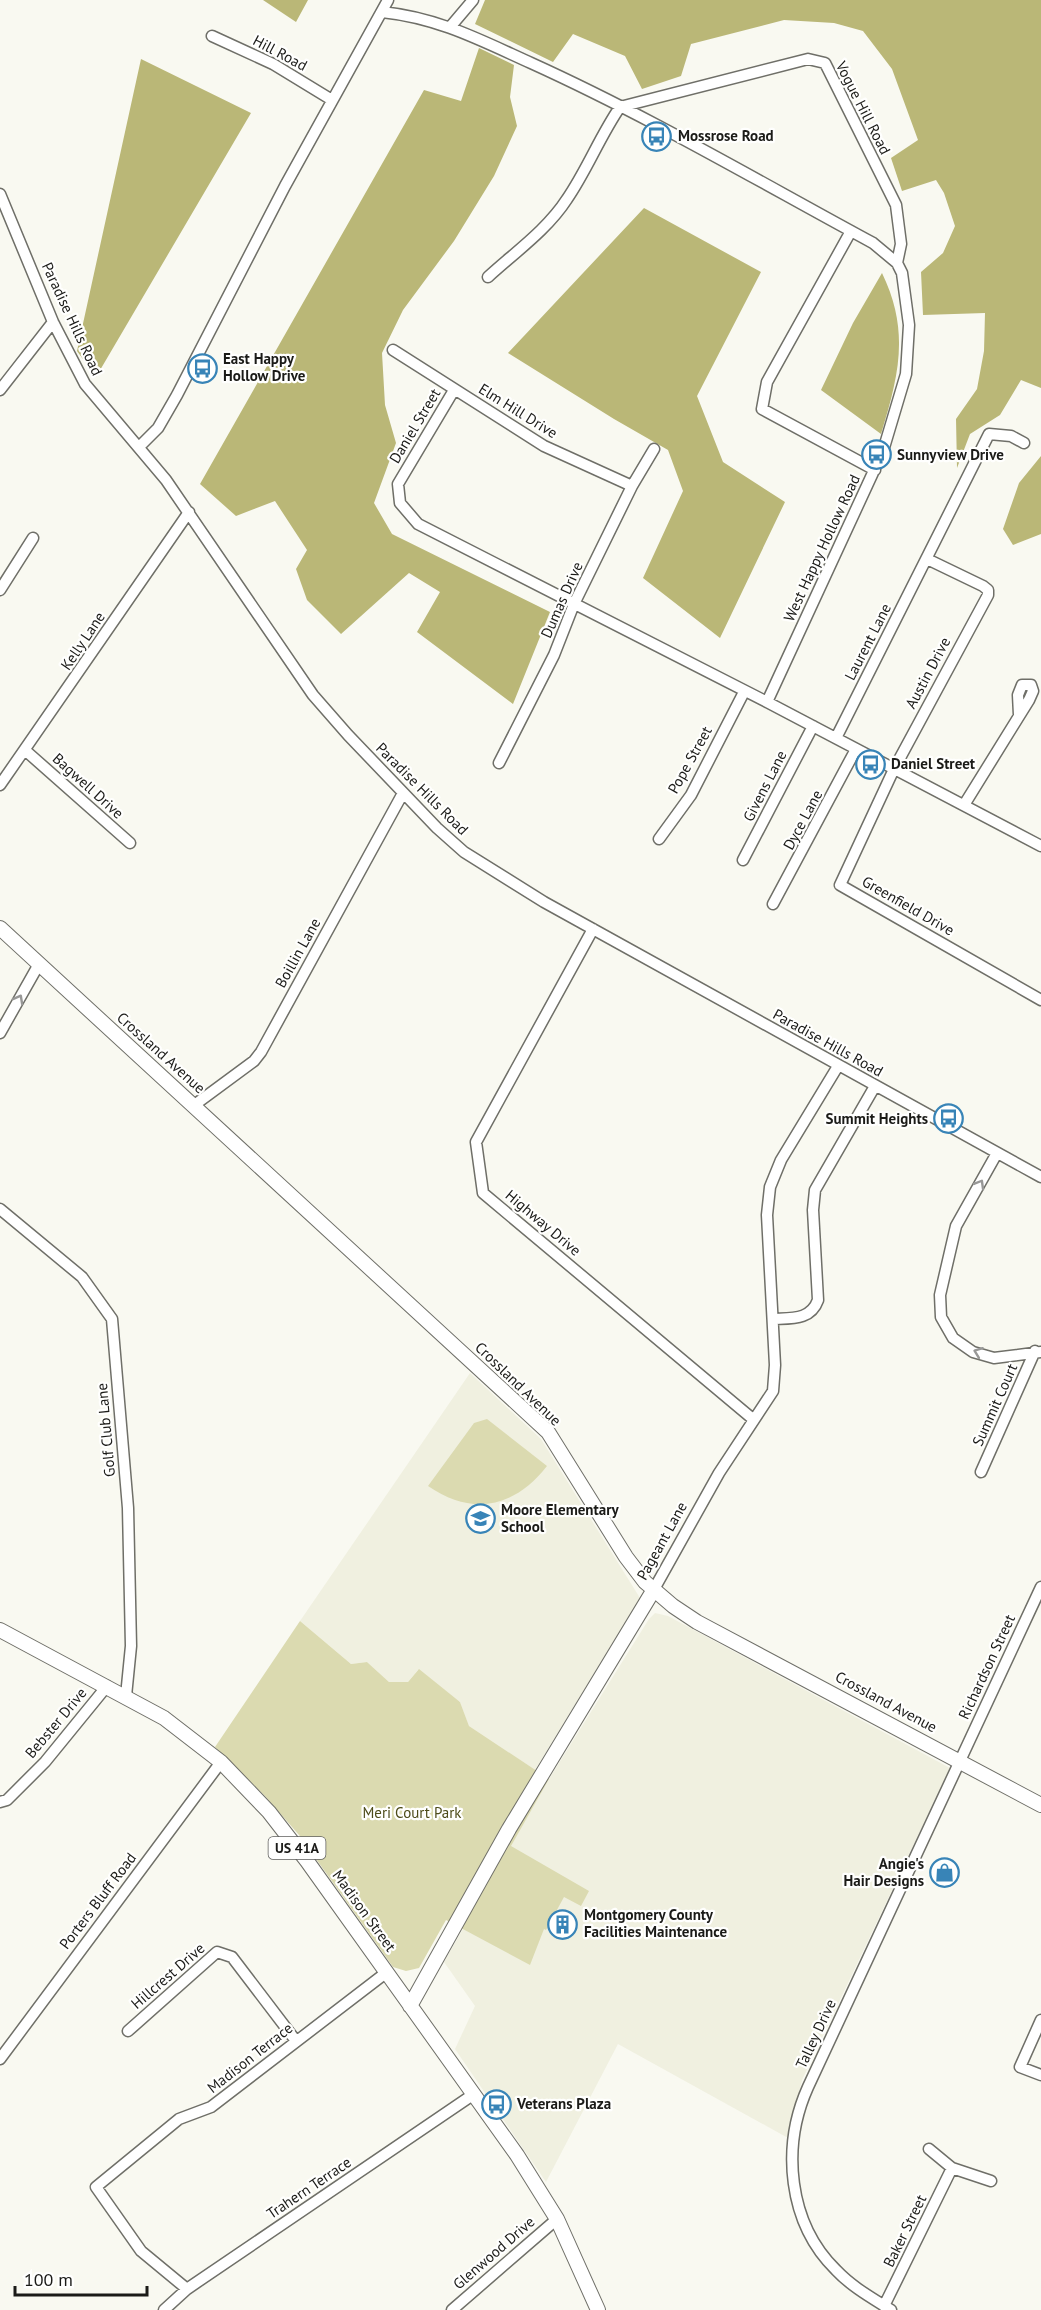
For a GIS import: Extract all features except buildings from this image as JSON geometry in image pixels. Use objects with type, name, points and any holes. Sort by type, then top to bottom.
[{"type":"main road","name":"Crossland Avenue","points":[[0,928],[548,1432],[626,1557],[653,1590],[697,1622],[1041,1805]]},
{"type":"main road","name":"Pageant Lane","points":[[410,2006],[509,1829],[653,1590]]},
{"type":"main road","name":"Madison Street","points":[[3,1634],[107,1686],[164,1718],[221,1762],[288,1836],[474,2094],[557,2219],[598,2310]]},
{"type":"street","points":[[139,447],[158,428],[177,395],[332,100],[388,0]]},
{"type":"street","points":[[452,27],[473,0]]},
{"type":"street","points":[[382,12],[411,15],[452,27],[620,106],[873,243],[897,263]]},
{"type":"street","name":"Hill Road","points":[[212,36],[273,64],[332,100]]},
{"type":"street","name":"Vogue Hill Road","points":[[620,106],[808,59],[825,63],[896,205],[901,244],[897,263]]},
{"type":"street","points":[[488,277],[544,226],[567,200],[604,130],[620,106]]},
{"type":"street","name":"Paradise Hills Road","points":[[0,194],[53,322],[85,384],[139,447],[189,512],[313,694],[403,793],[464,852],[501,877],[838,1066],[997,1153],[1039,1172]]},
{"type":"street","points":[[851,231],[767,382],[762,409],[875,470]]},
{"type":"street","name":"West Happy Hollow Road","points":[[767,702],[875,470],[898,408],[909,356],[907,305],[902,273],[897,263]]},
{"type":"street","points":[[0,390],[53,322]]},
{"type":"street","name":"Elm Hill Drive","points":[[393,351],[544,446],[632,486]]},
{"type":"street","name":"Daniel Street","points":[[454,390],[398,483],[400,503],[418,524],[767,702],[1041,846]]},
{"type":"street","name":"Laurent Lane","points":[[836,738],[989,434],[1011,435],[1024,443]]},
{"type":"street","name":"Dumas Drive","points":[[500,763],[554,655],[574,604],[632,486],[654,449]]},
{"type":"street","name":"Kelly Lane","points":[[0,786],[189,512]]},
{"type":"street","points":[[0,590],[33,538]]},
{"type":"street","name":"Austin Drive","points":[[894,769],[985,600],[988,590],[927,559]]},
{"type":"street","name":"Pope Street","points":[[659,839],[691,795],[744,692]]},
{"type":"street","points":[[964,806],[1019,715]]},
{"type":"street","name":"Givens Lane","points":[[743,860],[813,726]]},
{"type":"street","name":"Dyce Lane","points":[[773,904],[856,749]]},
{"type":"street","name":"Bagwell Drive","points":[[26,751],[130,843]]},
{"type":"street","name":"Greenfield Drive","points":[[894,769],[840,885],[1041,1000]]},
{"type":"street","name":"Boillin Lane","points":[[193,1106],[254,1061],[261,1052],[403,793]]},
{"type":"street","name":"Highway Drive","points":[[593,929],[476,1142],[483,1193],[754,1420]]},
{"type":"street","points":[[0,1033],[39,964]]},
{"type":"street","name":"Pageant Lane","points":[[653,1590],[719,1473],[766,1405],[774,1386],[767,1215],[770,1187],[781,1160],[838,1066]]},
{"type":"street","points":[[773,1319],[802,1317],[815,1308],[818,1300],[813,1210],[815,1190],[875,1086]]},
{"type":"street","points":[[997,1153],[956,1226],[940,1295],[941,1317],[953,1338],[973,1352],[994,1358],[1038,1352]]},
{"type":"street","name":"Golf Club Lane","points":[[0,1209],[82,1277],[112,1319],[128,1515],[131,1646],[126,1696]]},
{"type":"street","name":"Summit Court","points":[[981,1472],[1038,1352]]},
{"type":"street","name":"Richardson Street","points":[[961,1761],[1041,1587]]},
{"type":"street","name":"Bebster Drive","points":[[0,1802],[7,1800],[45,1762],[107,1686]]},
{"type":"street","name":"Talley Drive","points":[[888,2308],[853,2286],[836,2270],[808,2232],[794,2186],[794,2131],[799,2107],[808,2087],[961,1761]]},
{"type":"street","name":"Porters Bluff Road","points":[[0,2059],[221,1762]]},
{"type":"street","name":"Hillcrest Drive","points":[[128,2031],[217,1952],[232,1957],[296,2041]]},
{"type":"street","name":"Madison Terrace","points":[[187,2289],[141,2251],[96,2187],[179,2119],[212,2108],[387,1972]]},
{"type":"street","points":[[1041,2020],[1020,2067],[1041,2075]]},
{"type":"street","name":"Trahern Terrace","points":[[164,2310],[187,2289],[474,2094]]},
{"type":"street","points":[[928,2150],[952,2168],[992,2181]]},
{"type":"street","name":"Baker Street","points":[[888,2308],[952,2168]]},
{"type":"street","name":"Glenwood Drive","points":[[452,2310],[557,2219]]},
{"type":"shaded area","points":[[263,0],[308,0],[296,22]]},
{"type":"shaded area","points":[[485,0],[1041,0],[1041,388],[1021,380],[1000,415],[970,434],[957,468],[956,419],[977,389],[984,351],[985,313],[923,315],[921,272],[943,253],[955,226],[944,193],[936,180],[902,191],[891,158],[918,140],[892,69],[863,31],[834,23],[784,20],[691,44],[681,76],[642,89],[625,56],[573,34],[553,62],[475,24]]},
{"type":"shaded area","points":[[479,48],[514,65],[510,97],[517,126],[494,176],[454,241],[403,310],[382,353],[385,405],[396,443],[374,503],[392,534],[550,612],[513,704],[417,632],[440,592],[409,573],[341,634],[307,600],[296,569],[307,550],[275,501],[236,516],[200,484],[424,90],[461,101]]},
{"type":"shaded area","points":[[141,59],[251,113],[96,377],[77,351]]},
{"type":"shaded area","points":[[644,208],[761,272],[697,396],[723,462],[785,502],[720,638],[643,578],[683,491],[668,450],[508,353]]},
{"type":"shaded area","points":[[882,273],[896,314],[899,353],[893,392],[881,434],[821,390],[853,323]]},
{"type":"shaded area","points":[[1041,456],[1041,534],[1013,545],[1003,529],[1019,483]]},
{"type":"shaded area","name":"Moore Elementary School","points":[[470,1373],[541,1439],[640,1598],[535,1770],[469,1726],[460,1702],[418,1670],[408,1682],[389,1682],[367,1662],[351,1664],[300,1621]]},
{"type":"shaded area","points":[[655,1613],[668,1616],[950,1768],[802,2080],[788,2138],[618,2044],[546,2182],[455,2049],[475,2006],[444,1962],[549,1779],[649,1619]]},
{"type":"green space","points":[[487,1419],[547,1466],[535,1480],[507,1499],[477,1504],[461,1502],[428,1486],[474,1423]]},
{"type":"green space","name":"Meri Court Park","points":[[300,1621],[351,1664],[367,1662],[389,1682],[408,1682],[419,1669],[460,1702],[469,1726],[549,1779],[511,1846],[589,1891],[581,1906],[564,1897],[546,1930],[544,1929],[530,1965],[446,1920],[419,1968],[406,1971],[393,1967],[299,1835],[265,1796],[215,1747]]},
{"type":"place","name":"Mossrose Road","points":[[657,136]]},
{"type":"place","name":"East Happy Hollow Drive","points":[[202,368]]},
{"type":"place","name":"Sunnyview Drive","points":[[876,455]]},
{"type":"place","name":"Daniel Street","points":[[870,764]]},
{"type":"place","name":"Summit Heights","points":[[949,1119]]},
{"type":"place","name":"Moore Elementary School","points":[[480,1519]]},
{"type":"place","name":"Angie's Hair Designs","points":[[945,1873]]},
{"type":"place","name":"Montgomery County Facilities Maintenance","points":[[563,1924]]},
{"type":"place","name":"Veterans Plaza","points":[[496,2104]]}]
